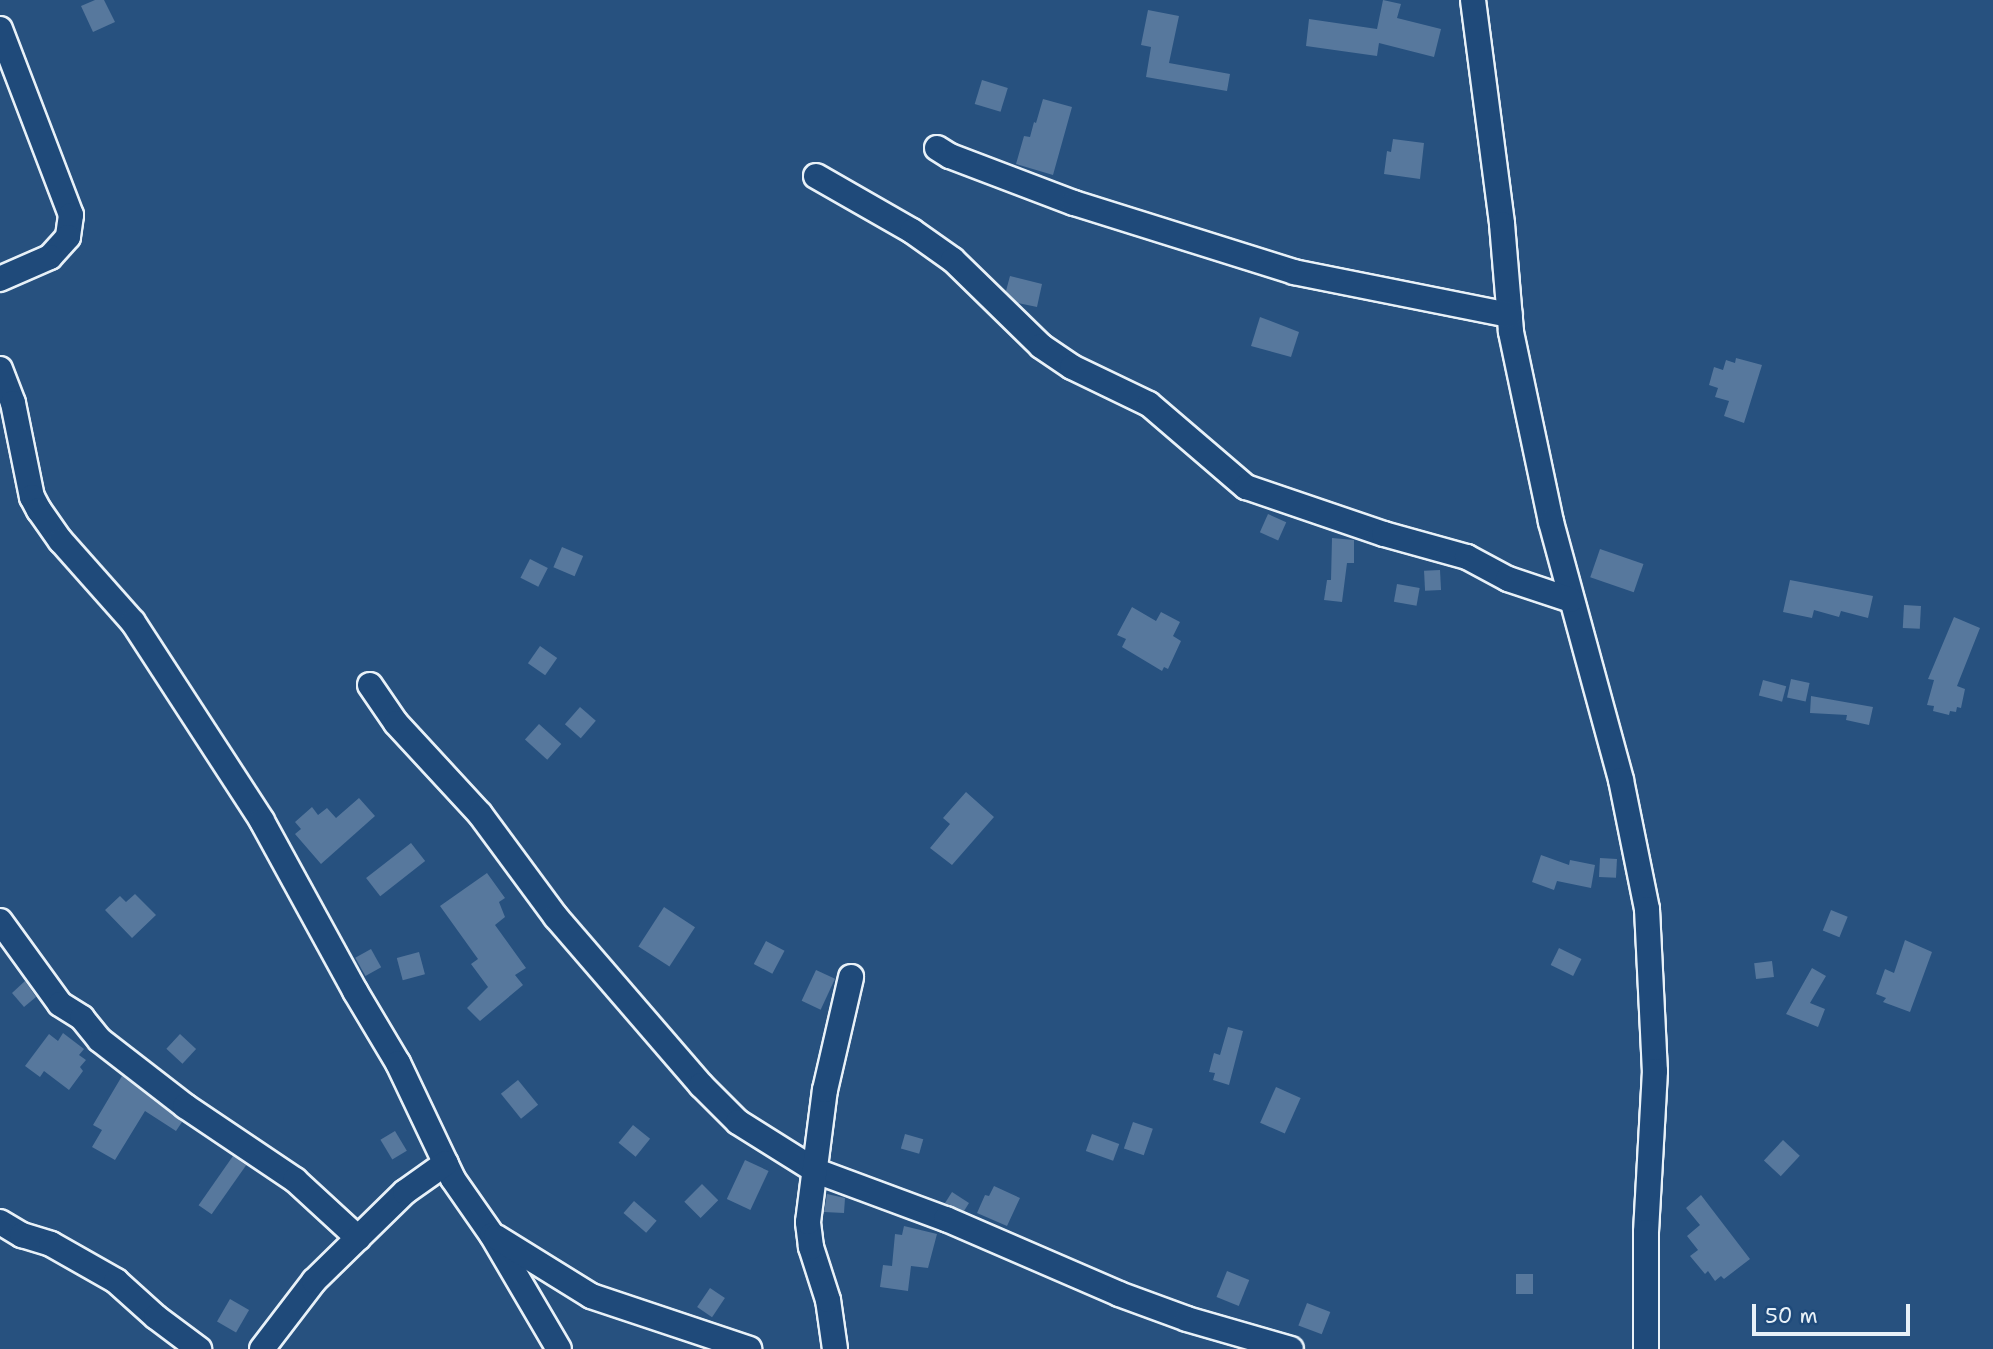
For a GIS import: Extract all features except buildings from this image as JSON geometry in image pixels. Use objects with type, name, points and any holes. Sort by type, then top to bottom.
[{"type":"street","points":[[1473,0],[1502,224],[1510,315],[1551,522],[1621,780],[1647,909],[1655,1071],[1646,1232],[1646,1349]]},
{"type":"street","points":[[0,29],[71,215],[68,237],[50,257],[0,279]]},
{"type":"street","points":[[937,148],[1074,203],[1294,272],[1510,315]]},
{"type":"street","points":[[816,176],[912,231],[953,260],[1041,346],[1072,367],[1149,404],[1246,487],[1384,534],[1467,557],[1508,579],[1571,600]]},
{"type":"street","points":[[0,369],[13,403],[32,497],[39,510],[61,541],[133,622],[262,821],[397,1063],[465,1198],[492,1235],[559,1349]]},
{"type":"street","points":[[370,685],[396,723],[480,814],[556,916],[701,1085],[738,1122],[816,1171],[968,1227],[1119,1294],[1187,1319],[1291,1349]]},
{"type":"street","points":[[0,921],[60,1003],[82,1018],[100,1040],[186,1107],[295,1180],[358,1238]]},
{"type":"street","points":[[835,1349],[828,1300],[811,1247],[808,1222],[825,1090],[851,977]]},
{"type":"street","points":[[262,1349],[301,1296],[358,1238],[405,1192],[446,1163]]},
{"type":"street","points":[[0,1222],[22,1235],[51,1244],[116,1280],[156,1317],[199,1349]]},
{"type":"street","points":[[492,1235],[590,1296],[749,1349]]},
{"type":"street","points":[[814,1349],[826,1335],[831,1320]]}]
